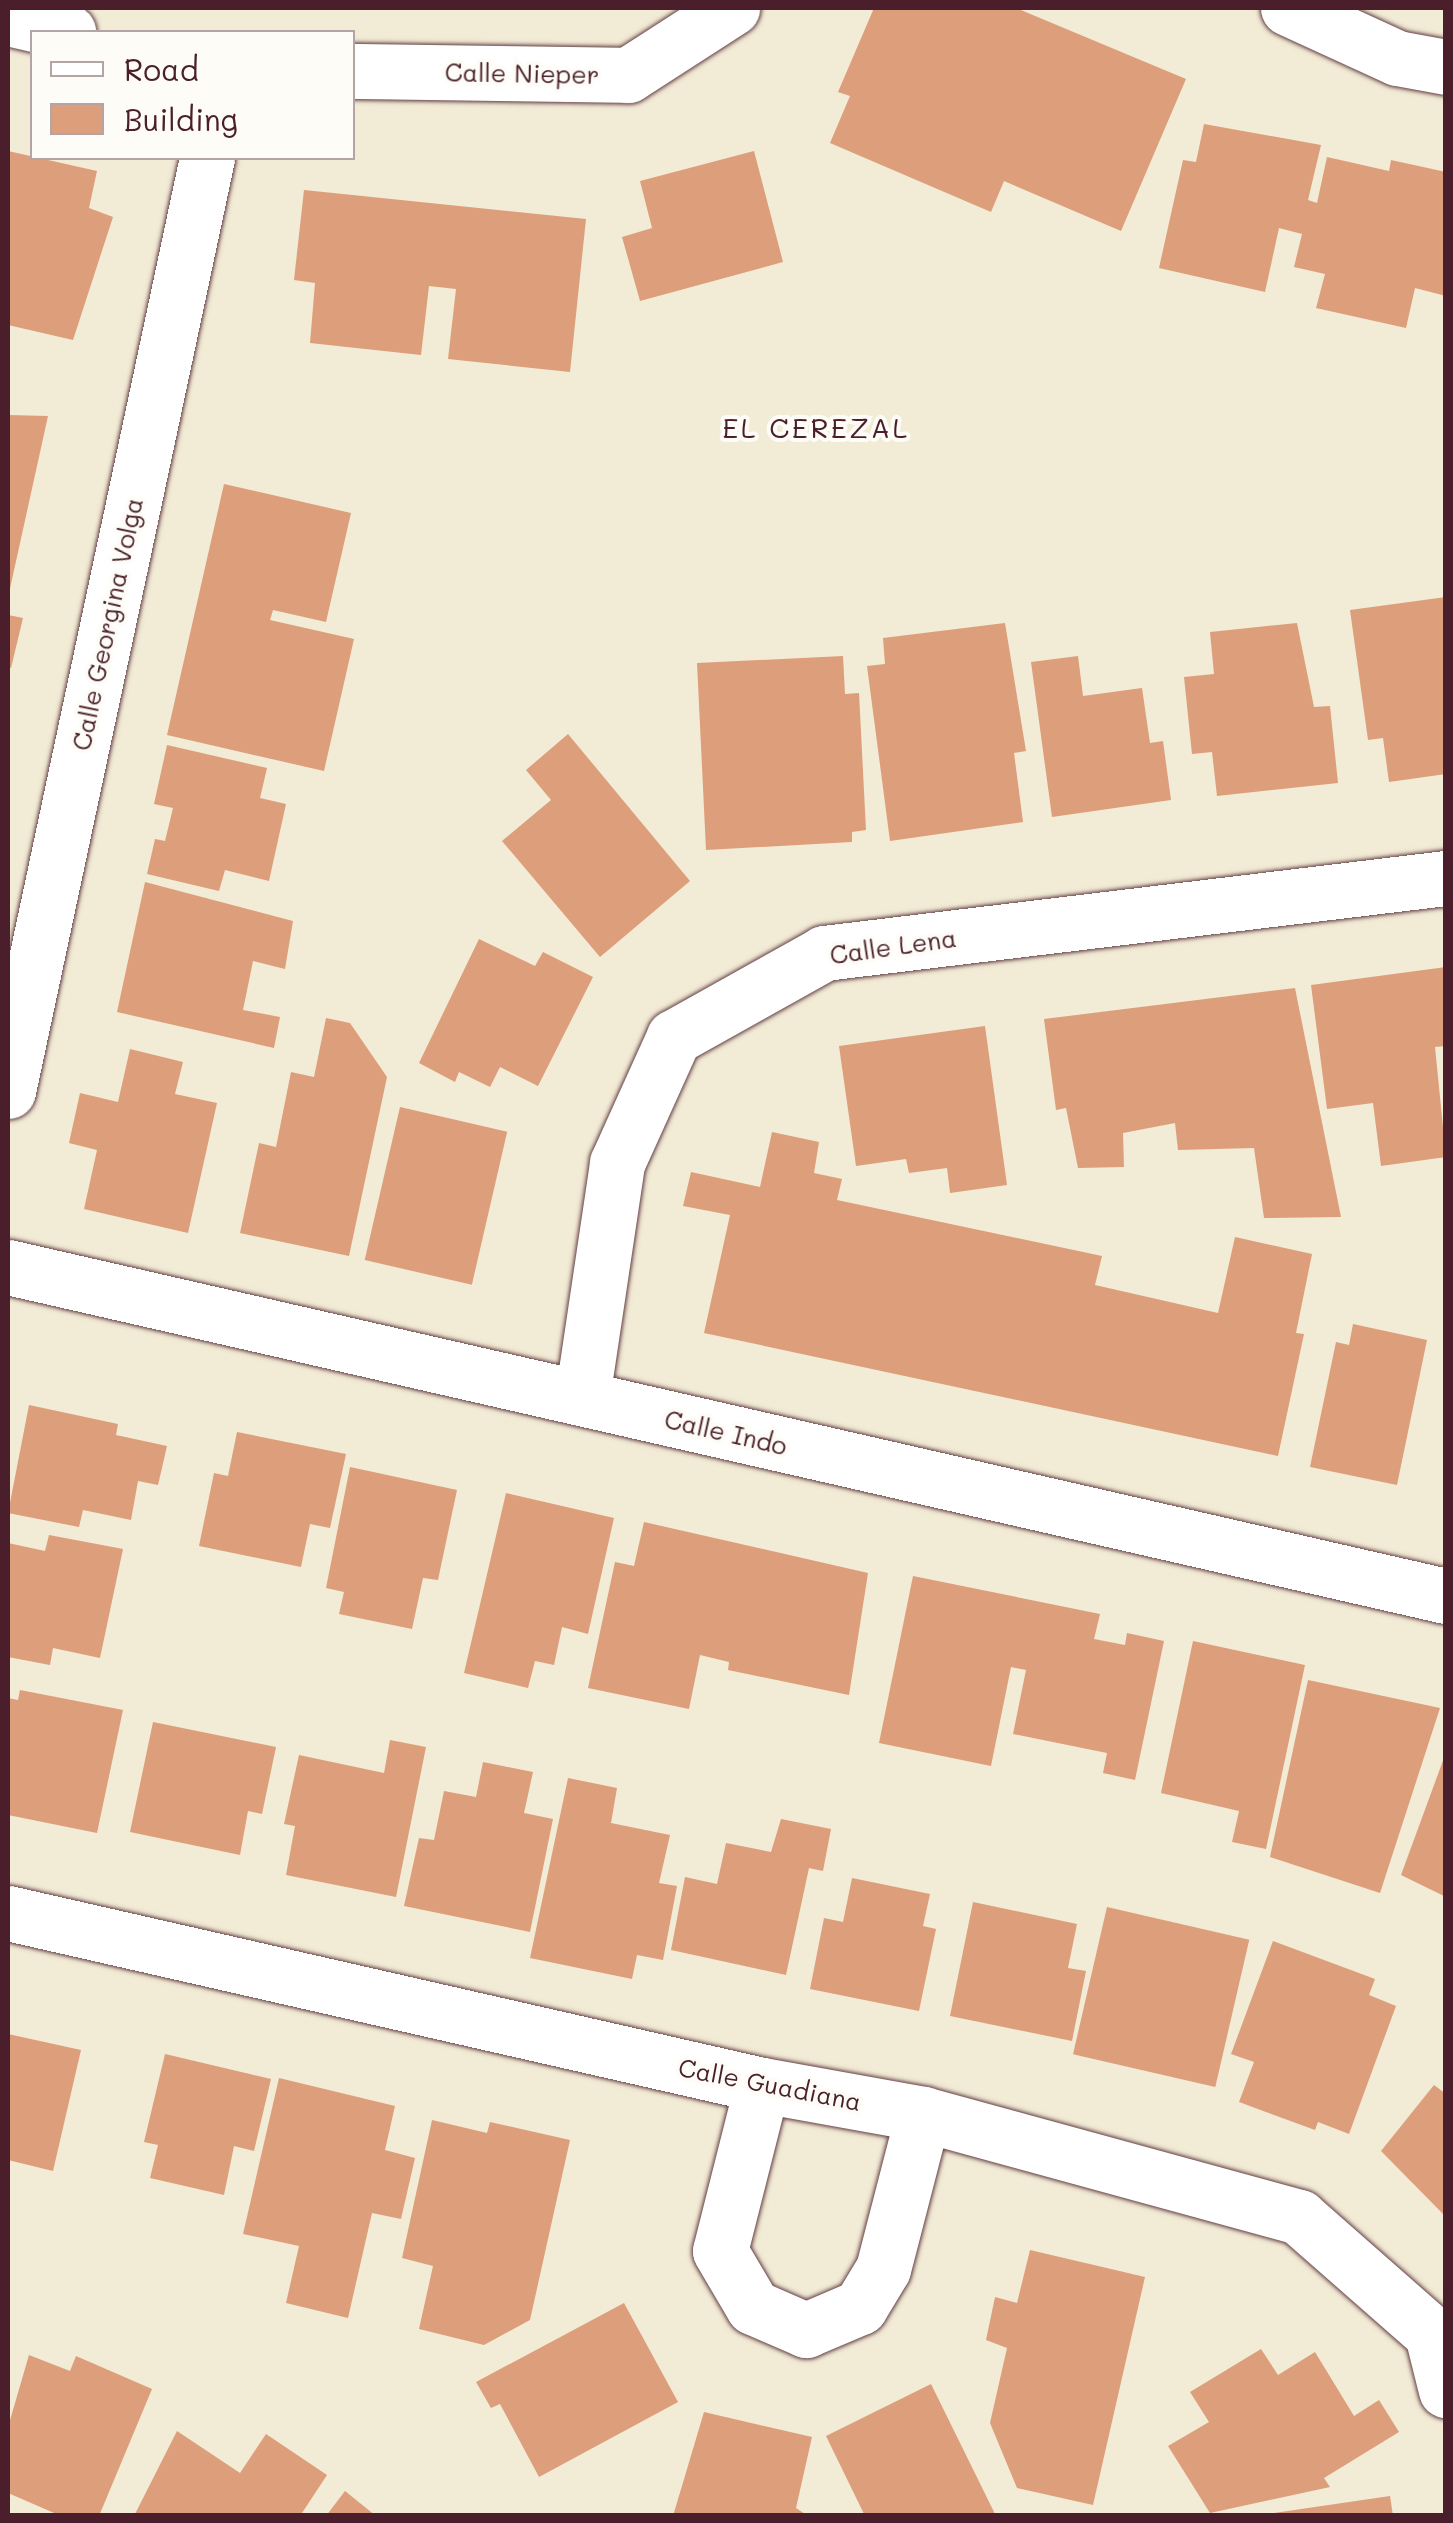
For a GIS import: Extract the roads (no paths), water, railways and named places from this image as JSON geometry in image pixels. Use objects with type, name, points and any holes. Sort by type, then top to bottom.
[{"type":"street","name":"Calle Nieper","points":[[355,71],[628,74],[732,8]]},
{"type":"street","points":[[1288,8],[1397,58],[1446,67]]},
{"type":"street","points":[[8,18],[59,30]]},
{"type":"street","name":"Calle Georgina Volga","points":[[8,1091],[207,160]]},
{"type":"street","name":"Calle Lena","points":[[582,1398],[617,1163],[674,1037],[824,953],[1446,878]]},
{"type":"street","name":"Calle Indo","points":[[8,1267],[1446,1596]]},
{"type":"street","name":"Calle Guadiana","points":[[8,1913],[762,2086],[924,2114],[1299,2217],[1432,2334],[1446,2390]]},
{"type":"street","points":[[762,2086],[720,2251],[752,2307],[806,2330],[860,2307],[884,2269],[924,2114]]},
{"type":"district","name":"EL CEREZAL","points":[[816,427]]}]
